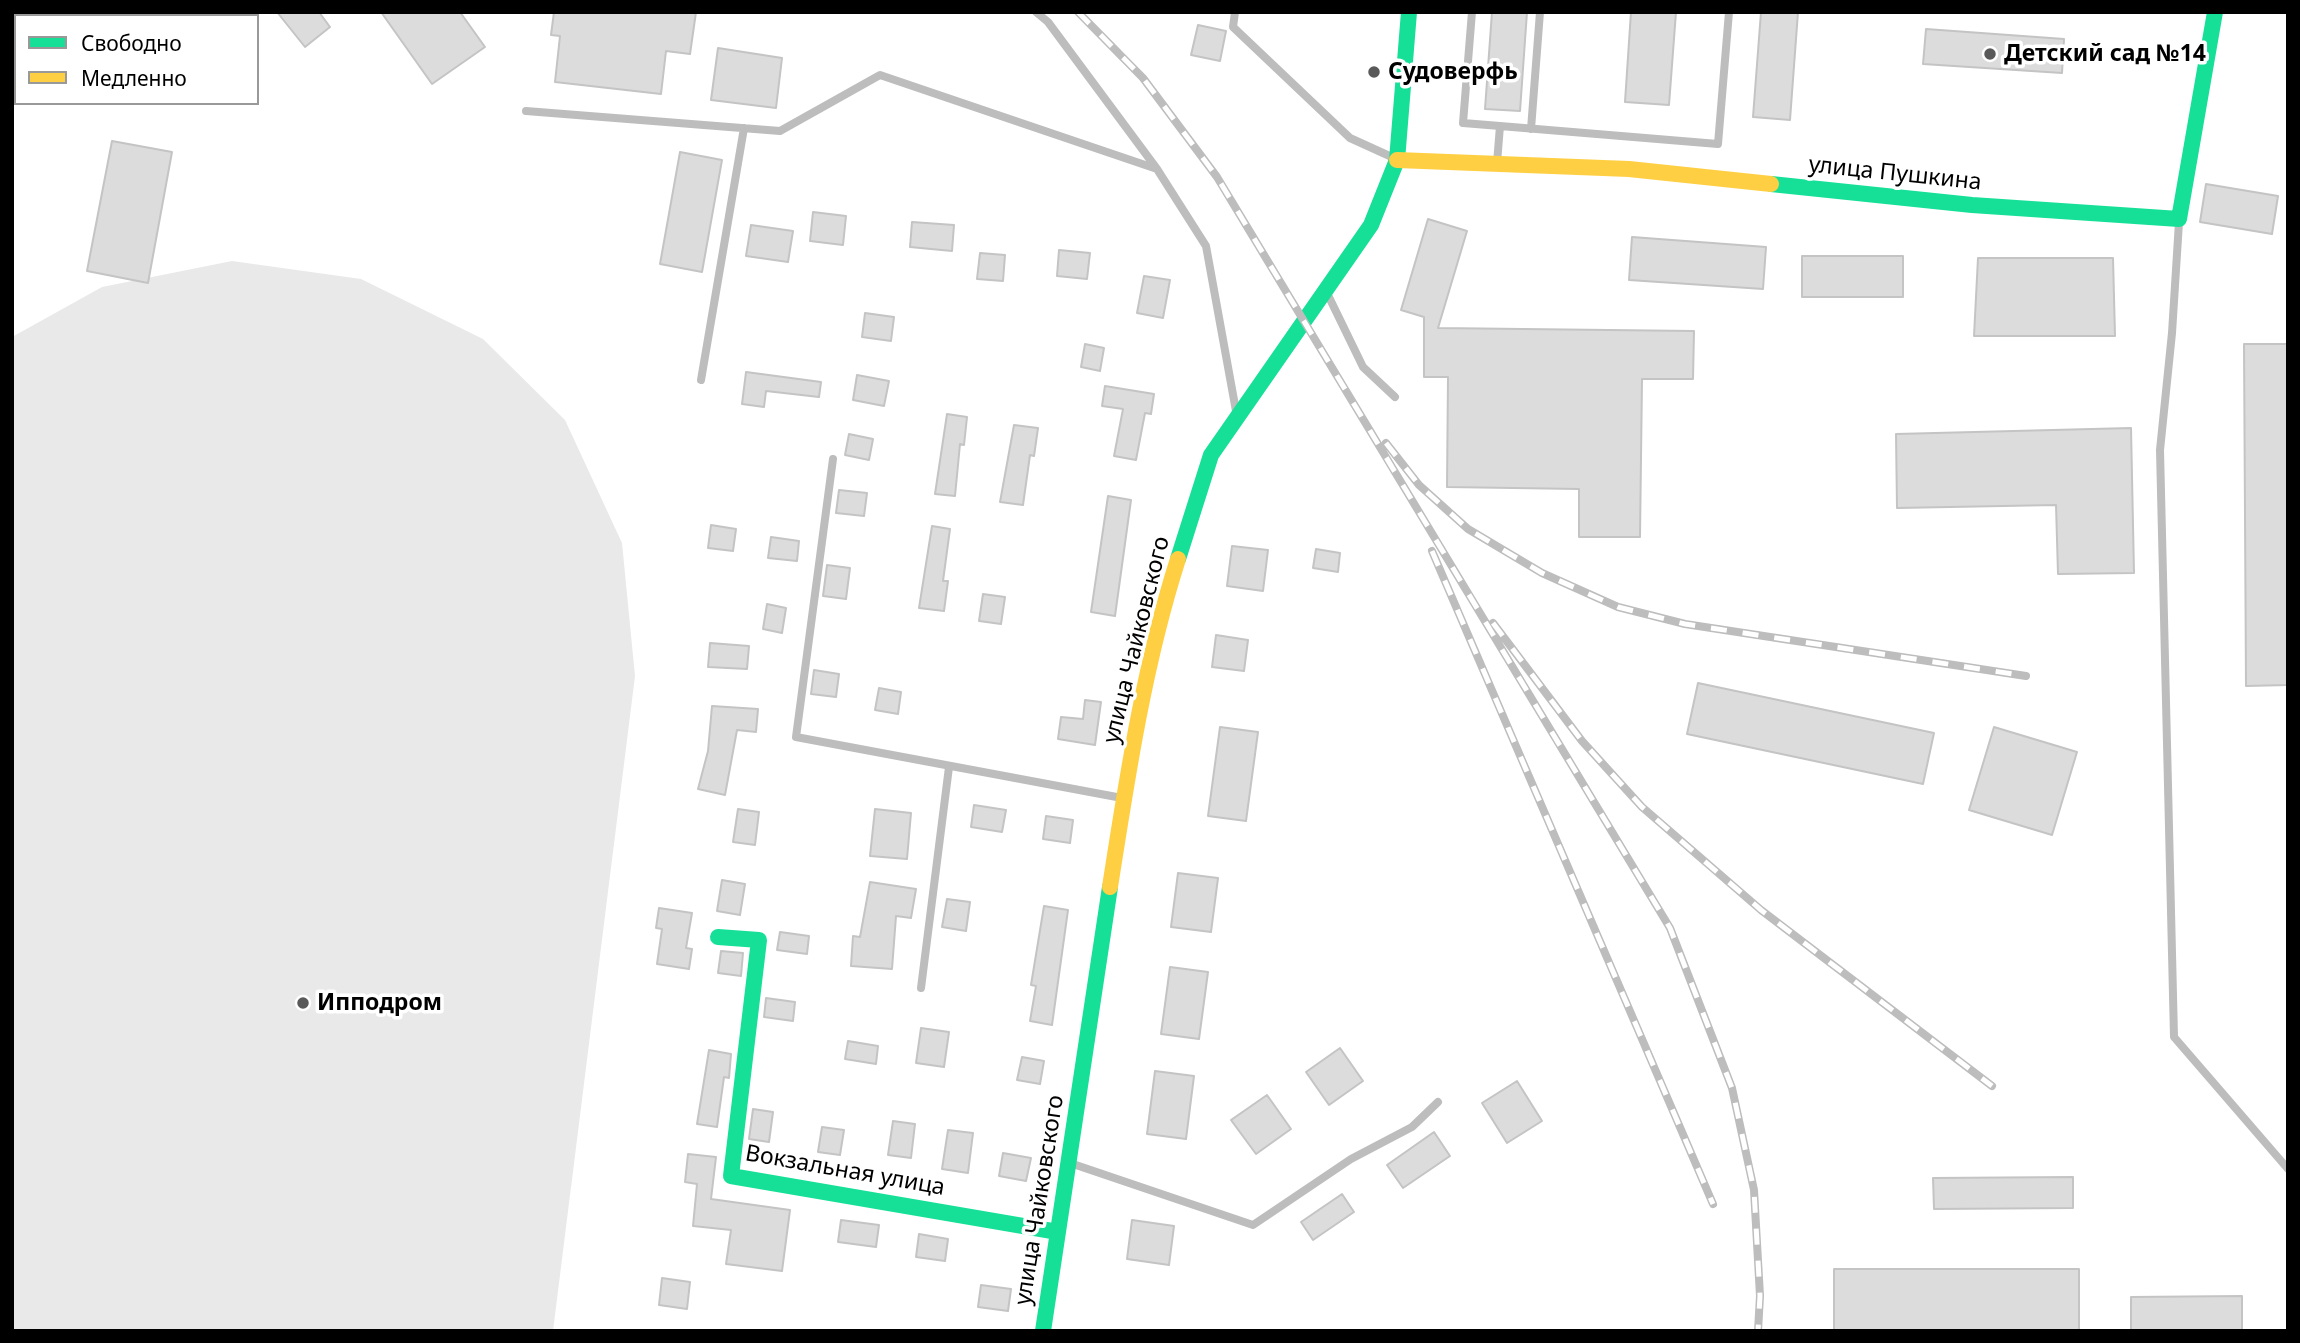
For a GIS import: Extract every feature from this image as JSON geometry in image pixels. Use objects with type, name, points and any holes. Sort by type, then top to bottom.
[{"type":"street","name":"улица Чайковского","points":[[1043,1331],[1124,799],[1167,592],[1211,455],[1371,225],[1397,160],[1409,12]]},
{"type":"street","points":[[2179,219],[2196,140],[2215,12]]},
{"type":"street","name":"улица Пушкина","points":[[1397,160],[1629,169],[1972,205],[2179,219]]},
{"type":"street","name":"Вокзальная улица","points":[[718,937],[759,940],[731,1177],[1058,1232]]},
{"type":"lane","points":[[1036,12],[1048,22],[1157,169],[1206,246],[1237,418]]},
{"type":"lane","points":[[1235,12],[1233,27],[1350,138],[1397,160]]},
{"type":"lane","points":[[1472,12],[1462,124],[1718,144],[1729,12]]},
{"type":"lane","points":[[1531,129],[1541,12]]},
{"type":"lane","points":[[526,111],[780,131],[880,75],[1157,169]]},
{"type":"lane","points":[[1497,163],[1500,126]]},
{"type":"lane","points":[[701,380],[744,128]]},
{"type":"lane","points":[[2179,219],[2172,332],[2160,450],[2174,1037],[2288,1169]]},
{"type":"lane","points":[[1325,291],[1363,367],[1395,397]]},
{"type":"lane","points":[[833,459],[796,737],[1124,799]]},
{"type":"lane","points":[[921,988],[949,767]]},
{"type":"lane","points":[[1070,1163],[1252,1225],[1351,1159],[1412,1127],[1438,1102]]},
{"type":"shaded area","name":"Ипподром","points":[[232,261],[361,279],[483,339],[565,420],[622,543],[635,676],[553,1331],[12,1331],[12,337],[102,287]]},
{"type":"building","points":[[277,12],[319,12],[330,27],[305,47]]},
{"type":"building","points":[[381,12],[460,12],[485,47],[432,84]]},
{"type":"building","points":[[554,12],[696,12],[690,54],[666,51],[661,94],[555,82],[560,36],[551,35]]},
{"type":"building","points":[[1492,12],[1527,12],[1520,111],[1485,109]]},
{"type":"building","points":[[1631,12],[1676,12],[1669,105],[1625,102]]},
{"type":"building","points":[[1761,12],[1798,12],[1790,120],[1753,117]]},
{"type":"building","points":[[1198,25],[1226,31],[1220,61],[1191,55]]},
{"type":"building","points":[[1926,29],[2064,39],[2062,73],[1923,64]]},
{"type":"building","points":[[718,48],[782,58],[776,108],[711,100]]},
{"type":"building","points":[[112,141],[172,152],[148,283],[87,271]]},
{"type":"building","points":[[680,152],[722,160],[702,272],[660,264]]},
{"type":"building","points":[[2206,184],[2278,196],[2272,234],[2200,222]]},
{"type":"building","points":[[813,212],[846,216],[843,245],[810,241]]},
{"type":"building","points":[[1428,219],[1467,231],[1438,328],[1694,331],[1693,379],[1642,379],[1640,537],[1579,537],[1579,489],[1447,487],[1448,377],[1424,377],[1424,317],[1401,310]]},
{"type":"building","points":[[912,222],[954,225],[952,251],[910,247]]},
{"type":"building","points":[[751,225],[793,231],[788,262],[746,256]]},
{"type":"building","points":[[1632,237],[1766,247],[1763,289],[1629,280]]},
{"type":"building","points":[[1059,250],[1090,253],[1087,279],[1057,276]]},
{"type":"building","points":[[980,253],[1005,255],[1003,281],[977,279]]},
{"type":"building","points":[[1802,256],[1903,256],[1903,297],[1802,297]]},
{"type":"building","points":[[1978,258],[2113,258],[2115,336],[1974,336]]},
{"type":"building","points":[[1144,276],[1170,280],[1163,318],[1137,313]]},
{"type":"building","points":[[865,313],[894,317],[891,341],[862,337]]},
{"type":"building","points":[[1085,344],[1104,348],[1100,371],[1081,367]]},
{"type":"building","points":[[2244,344],[2288,344],[2288,685],[2246,686]]},
{"type":"building","points":[[746,372],[821,382],[819,397],[766,391],[764,407],[742,404]]},
{"type":"building","points":[[857,375],[889,381],[884,406],[853,400]]},
{"type":"building","points":[[1105,386],[1154,394],[1151,414],[1145,413],[1136,460],[1114,456],[1123,409],[1102,406]]},
{"type":"building","points":[[947,414],[967,417],[964,445],[960,444],[955,496],[935,494]]},
{"type":"building","points":[[1014,425],[1038,428],[1034,456],[1030,455],[1023,505],[1000,502]]},
{"type":"building","points":[[2131,428],[2134,573],[2058,574],[2056,505],[1897,508],[1896,434]]},
{"type":"building","points":[[849,434],[873,439],[869,460],[845,455]]},
{"type":"building","points":[[839,490],[867,493],[864,516],[836,513]]},
{"type":"building","points":[[1108,496],[1131,500],[1115,616],[1091,612]]},
{"type":"building","points":[[711,525],[736,529],[733,551],[708,548]]},
{"type":"building","points":[[932,526],[950,529],[943,581],[948,581],[944,611],[919,608]]},
{"type":"building","points":[[771,537],[799,541],[797,561],[768,558]]},
{"type":"building","points":[[1232,546],[1268,550],[1263,591],[1227,586]]},
{"type":"building","points":[[1316,549],[1340,553],[1338,572],[1313,568]]},
{"type":"building","points":[[827,565],[850,568],[846,599],[823,596]]},
{"type":"building","points":[[983,594],[1005,597],[1001,624],[979,621]]},
{"type":"building","points":[[767,604],[786,608],[782,633],[763,629]]},
{"type":"building","points":[[1216,635],[1248,640],[1244,671],[1212,667]]},
{"type":"building","points":[[710,643],[749,646],[747,669],[708,667]]},
{"type":"building","points":[[814,670],[839,674],[836,697],[811,694]]},
{"type":"building","points":[[1698,683],[1934,733],[1923,784],[1687,734]]},
{"type":"building","points":[[879,688],[901,692],[898,714],[875,710]]},
{"type":"building","points":[[1085,700],[1101,702],[1095,745],[1058,739],[1061,717],[1083,719]]},
{"type":"building","points":[[712,706],[758,709],[756,732],[737,730],[725,795],[698,789],[708,751]]},
{"type":"building","points":[[1220,727],[1258,732],[1246,821],[1208,816]]},
{"type":"building","points":[[1994,727],[2077,752],[2052,835],[1969,810]]},
{"type":"building","points":[[974,805],[1006,810],[1002,832],[971,827]]},
{"type":"building","points":[[738,809],[759,812],[755,845],[733,842]]},
{"type":"building","points":[[875,809],[911,813],[907,859],[870,856]]},
{"type":"building","points":[[1046,816],[1073,820],[1070,843],[1043,839]]},
{"type":"building","points":[[1178,873],[1218,878],[1211,932],[1171,927]]},
{"type":"building","points":[[722,880],[745,884],[740,915],[717,911]]},
{"type":"building","points":[[870,882],[916,889],[911,918],[896,916],[892,969],[851,966],[853,936],[860,937]]},
{"type":"building","points":[[947,899],[970,902],[966,931],[942,927]]},
{"type":"building","points":[[1044,906],[1068,910],[1052,1025],[1030,1021],[1036,986],[1031,985]]},
{"type":"building","points":[[659,908],[692,913],[686,948],[692,949],[689,969],[657,964],[662,929],[656,928]]},
{"type":"building","points":[[780,932],[809,936],[807,954],[777,950]]},
{"type":"building","points":[[721,951],[743,953],[741,976],[718,973]]},
{"type":"building","points":[[1170,967],[1208,972],[1199,1039],[1161,1034]]},
{"type":"building","points":[[766,998],[795,1002],[793,1021],[764,1017]]},
{"type":"building","points":[[921,1028],[949,1032],[944,1067],[916,1063]]},
{"type":"building","points":[[848,1041],[878,1046],[876,1064],[845,1059]]},
{"type":"building","points":[[1340,1048],[1363,1081],[1329,1105],[1306,1072]]},
{"type":"building","points":[[709,1050],[731,1054],[729,1078],[724,1077],[717,1127],[697,1124]]},
{"type":"building","points":[[1022,1057],[1044,1061],[1040,1084],[1017,1080]]},
{"type":"building","points":[[1155,1071],[1194,1076],[1186,1139],[1147,1134]]},
{"type":"building","points":[[1517,1081],[1542,1121],[1507,1143],[1482,1103]]},
{"type":"building","points":[[1267,1095],[1291,1129],[1256,1154],[1231,1120]]},
{"type":"building","points":[[753,1109],[773,1112],[769,1142],[749,1139]]},
{"type":"building","points":[[893,1121],[915,1124],[911,1158],[888,1155]]},
{"type":"building","points":[[822,1127],[844,1130],[840,1155],[818,1152]]},
{"type":"building","points":[[948,1130],[973,1133],[968,1173],[942,1169]]},
{"type":"building","points":[[1434,1132],[1450,1156],[1403,1188],[1387,1165]]},
{"type":"building","points":[[1003,1153],[1031,1158],[1026,1181],[999,1176]]},
{"type":"building","points":[[688,1154],[716,1157],[711,1199],[790,1210],[782,1271],[726,1264],[731,1230],[693,1226],[697,1184],[685,1182]]},
{"type":"building","points":[[2073,1177],[2073,1208],[1934,1209],[1933,1178]]},
{"type":"building","points":[[1342,1194],[1354,1212],[1313,1240],[1301,1222]]},
{"type":"building","points":[[841,1220],[879,1225],[876,1247],[838,1242]]},
{"type":"building","points":[[1132,1220],[1174,1226],[1169,1265],[1127,1259]]},
{"type":"building","points":[[919,1234],[948,1239],[945,1261],[916,1257]]},
{"type":"building","points":[[1834,1269],[2079,1269],[2079,1331],[1834,1331]]},
{"type":"building","points":[[662,1278],[690,1282],[687,1309],[659,1305]]},
{"type":"building","points":[[981,1285],[1011,1289],[1008,1311],[978,1307]]},
{"type":"building","points":[[2242,1296],[2242,1331],[2131,1331],[2131,1297]]},
{"type":"railway","points":[[1078,12],[1143,78],[1217,177],[1670,928],[1732,1088],[1754,1190],[1760,1296],[1758,1331]]},
{"type":"railway","points":[[1386,443],[1419,485],[1468,529],[1542,573],[1618,607],[1685,624],[2026,676]]},
{"type":"railway","points":[[1432,551],[1713,1204]]},
{"type":"railway","points":[[1493,623],[1582,741],[1642,807],[1761,910],[1992,1086]]},
{"type":"traffic: fast","points":[[1178,559],[1211,455],[1371,225],[1397,160],[1409,12]]},
{"type":"traffic: fast","points":[[1771,184],[1972,205],[2179,219],[2215,12]]},
{"type":"traffic: fast","points":[[1043,1331],[1110,887]]},
{"type":"traffic: fast","points":[[718,937],[759,940],[731,1176],[1058,1232]]},
{"type":"traffic: slow","points":[[1397,160],[1629,169],[1771,184]]},
{"type":"traffic: slow","points":[[1110,887],[1146,681],[1178,559]]},
{"type":"place","name":"Детский сад №14","points":[[1990,54]]},
{"type":"place","name":"Судоверфь","points":[[1374,72]]},
{"type":"place","name":"Ипподром","points":[[303,1003]]}]
